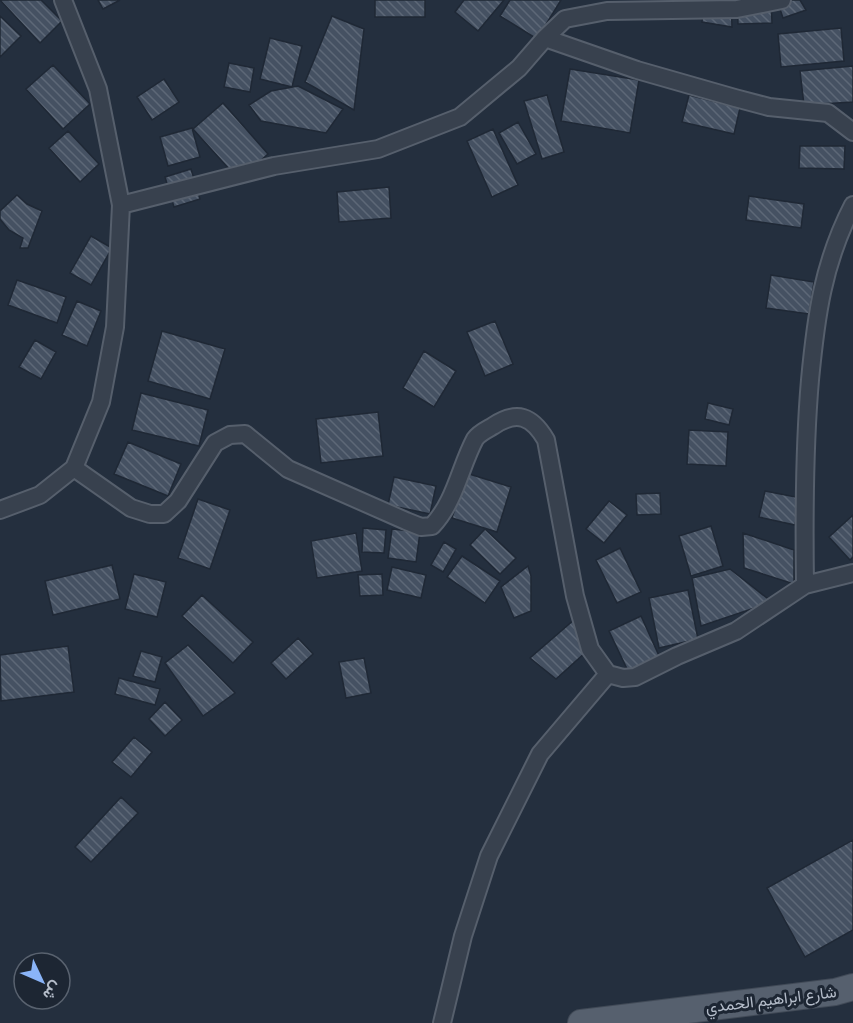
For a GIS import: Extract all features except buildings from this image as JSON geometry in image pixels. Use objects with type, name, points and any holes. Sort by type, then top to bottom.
[{"type":"main road","name":"شارع ابراهيم الحمدي","points":[[593,1022],[835,992],[853,987]]},
{"type":"street","points":[[0,510],[40,495],[74,468],[100,402],[115,327],[121,206],[98,89],[63,0]]},
{"type":"street","points":[[121,206],[274,166],[378,149],[460,117],[519,68],[565,19],[607,11],[737,9],[782,0]]},
{"type":"street","points":[[545,38],[637,70],[735,98],[769,106],[828,113],[853,132]]},
{"type":"street","points":[[805,585],[803,487],[816,319],[828,262],[853,205]]},
{"type":"street","points":[[74,468],[131,508],[150,514],[164,514],[178,501],[215,444],[230,435],[245,434],[288,469],[421,526],[432,526],[448,503],[477,437],[505,418],[517,416],[530,421],[546,440],[575,596],[590,649],[608,674],[623,678],[634,677],[736,631],[805,585],[853,573]]},
{"type":"street","points":[[442,1023],[463,936],[489,856],[540,754],[608,674]]}]
